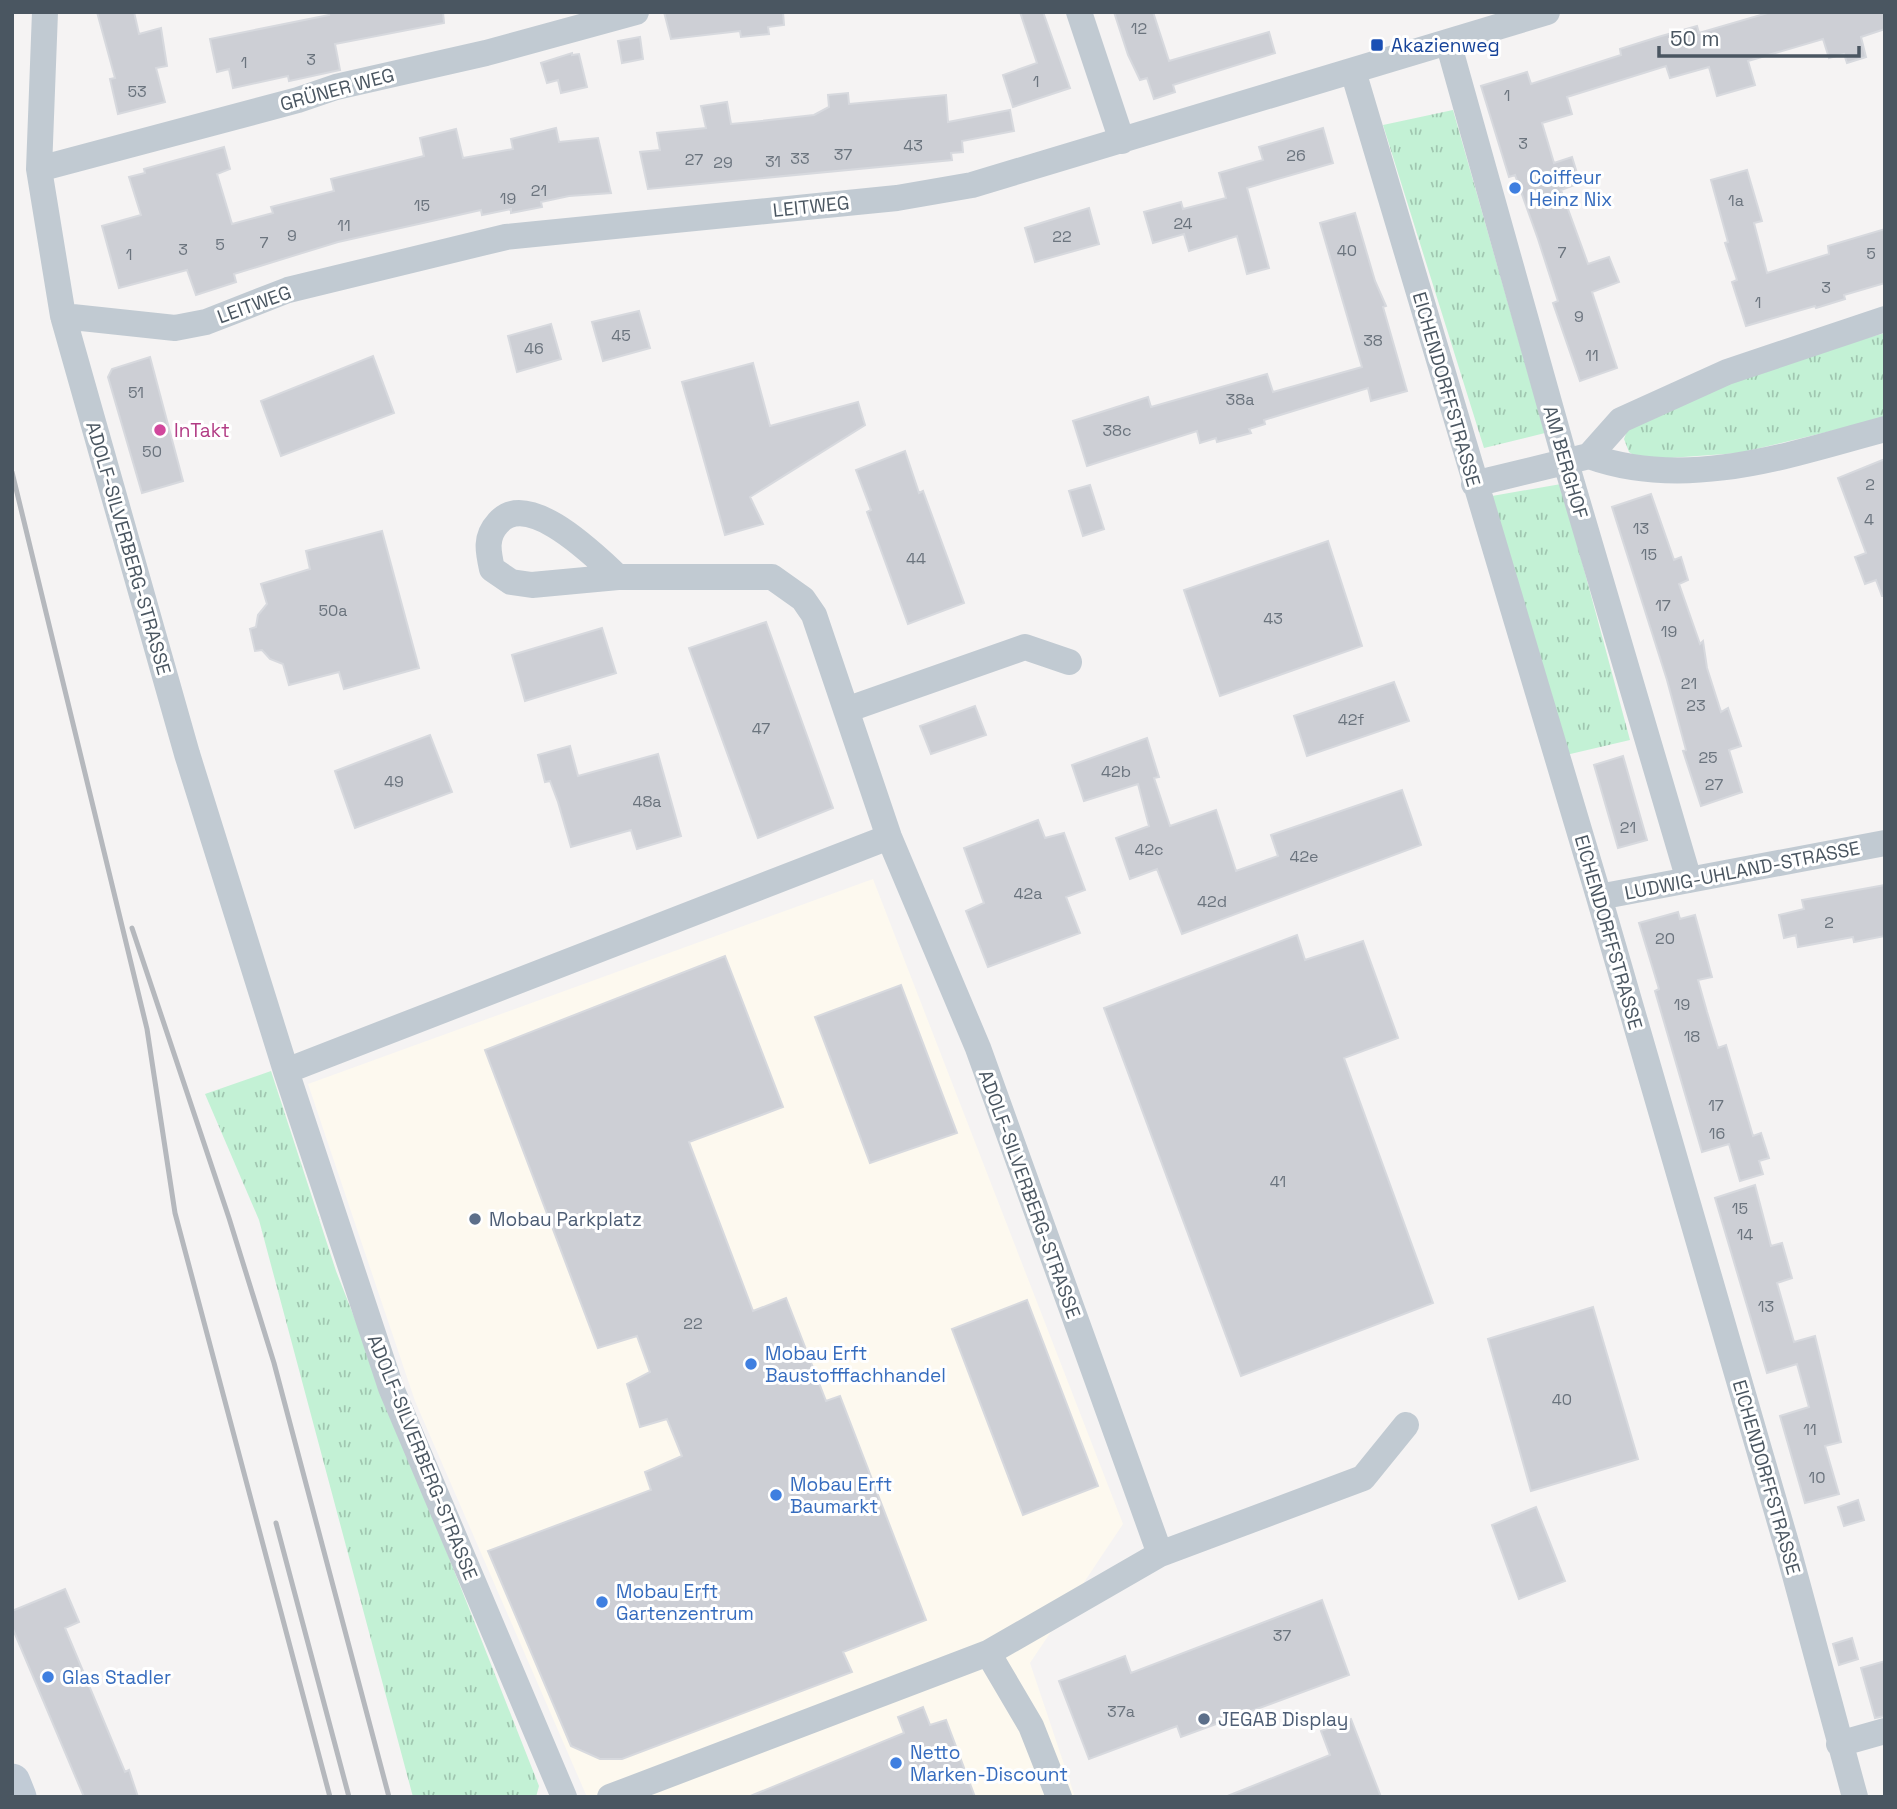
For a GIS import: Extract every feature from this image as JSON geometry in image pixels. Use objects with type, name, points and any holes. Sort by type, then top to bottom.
[{"type":"street","name":"ADOLF-SILVERBERG-STRASSE","points":[[45,12],[39,169],[63,316],[195,781],[286,1071],[391,1388],[564,1797]]},
{"type":"street","name":"GRÜNER WEG","points":[[39,169],[298,100],[336,87],[486,53],[636,12]]},
{"type":"street","points":[[1079,12],[1122,141]]},
{"type":"street","name":"LEITWEG","points":[[63,316],[174,328],[206,322],[288,290],[506,237],[897,198],[972,185],[1546,12]]},
{"type":"street","name":"AM BERGHOF","points":[[1448,42],[1577,460],[1689,880]]},
{"type":"street","name":"EICHENDORFFSTRASSE","points":[[1353,71],[1599,897],[1789,1553],[1839,1744],[1856,1797]]},
{"type":"street","points":[[1577,460],[1621,419],[1727,372],[1885,319]]},
{"type":"street","points":[[1475,484],[1577,460],[1669,472],[1774,460],[1885,429]]},
{"type":"street","name":"ADOLF-SILVERBERG-STRASSE","points":[[618,577],[772,577],[803,599],[814,615],[889,837],[978,1048],[1160,1554]]},
{"type":"street","points":[[846,710],[1025,647],[1069,662]]},
{"type":"street","points":[[286,1071],[889,837]]},
{"type":"street","name":"LUDWIG-UHLAND-STRASSE","points":[[1599,897],[1885,843]]},
{"type":"street","points":[[610,1797],[988,1653],[1160,1554],[1363,1478],[1406,1425]]},
{"type":"street","points":[[988,1653],[1031,1726],[1059,1797]]},
{"type":"street","points":[[1839,1744],[1885,1731]]},
{"type":"street","points":[[12,1782],[18,1797]]},
{"type":"shaded area","points":[[873,879],[1123,1524],[1030,1663],[1075,1797],[587,1797],[415,1401],[308,1084]]},
{"type":"green space","points":[[1453,110],[1545,433],[1484,448],[1383,125]]},
{"type":"green space","points":[[1885,333],[1885,418],[1739,453],[1641,460],[1629,452],[1624,439],[1628,428],[1659,413],[1754,374]]},
{"type":"green space","points":[[1561,484],[1630,740],[1566,755],[1492,496]]},
{"type":"green space","points":[[271,1071],[336,1271],[539,1786],[536,1797],[413,1797],[259,1220],[205,1094]]},
{"type":"building","points":[[97,12],[134,12],[139,34],[161,28],[167,66],[156,68],[165,102],[118,114],[110,79],[115,78]]},
{"type":"building","points":[[328,12],[443,12],[444,23],[335,44],[340,70],[289,81],[288,76],[233,88],[229,69],[217,72],[210,39],[329,15]]},
{"type":"building","points":[[664,12],[783,12],[784,25],[768,27],[769,34],[741,37],[740,31],[671,39]]},
{"type":"building","points":[[1020,12],[1043,12],[1070,88],[1013,107],[1003,75],[1037,63]]},
{"type":"building","points":[[1114,12],[1153,12],[1169,61],[1269,32],[1275,53],[1173,85],[1175,92],[1154,99],[1147,78],[1140,80],[1128,55]]},
{"type":"building","points":[[1771,12],[1885,12],[1885,29],[1861,37],[1866,57],[1847,63],[1844,54],[1829,58],[1823,39],[1748,61],[1755,85],[1717,96],[1709,67],[1670,78],[1666,66],[1567,97],[1572,114],[1542,123],[1554,163],[1572,157],[1580,183],[1561,190],[1588,264],[1609,257],[1619,282],[1592,292],[1617,368],[1580,381],[1553,303],[1558,301],[1538,239],[1515,175],[1509,177],[1481,86],[1527,72],[1531,84],[1621,55],[1620,49],[1658,37],[1697,26],[1699,33]]},
{"type":"building","points":[[640,37],[643,59],[622,63],[618,41]]},
{"type":"building","points":[[572,53],[579,54],[587,87],[561,93],[558,80],[547,83],[541,63]]},
{"type":"building","points":[[848,93],[849,104],[946,95],[948,122],[1010,110],[1014,131],[962,141],[963,152],[951,153],[952,160],[648,189],[640,152],[660,150],[657,133],[706,128],[701,106],[727,102],[731,124],[814,115],[829,107],[828,95]]},
{"type":"building","points":[[556,128],[559,142],[598,138],[611,193],[569,196],[541,202],[542,207],[511,213],[511,209],[482,215],[481,210],[338,242],[234,274],[236,282],[196,295],[187,270],[119,288],[102,226],[141,215],[129,177],[145,173],[144,169],[224,147],[230,169],[217,174],[232,224],[273,213],[271,207],[334,191],[331,179],[424,156],[420,138],[456,129],[463,158],[513,149],[511,139]]},
{"type":"building","points":[[1323,128],[1333,163],[1247,188],[1269,268],[1247,274],[1237,236],[1189,251],[1184,234],[1153,243],[1144,212],[1181,202],[1183,209],[1226,198],[1219,173],[1263,160],[1259,147]]},
{"type":"building","points":[[1747,170],[1762,221],[1754,223],[1767,273],[1829,254],[1828,246],[1885,229],[1885,283],[1844,295],[1845,299],[1816,308],[1815,306],[1746,326],[1732,282],[1737,280],[1725,243],[1728,242],[1711,180]]},
{"type":"building","points":[[1089,208],[1099,244],[1035,262],[1025,228]]},
{"type":"building","points":[[1355,213],[1375,281],[1386,306],[1383,307],[1407,391],[1371,401],[1368,388],[1264,420],[1265,424],[1249,429],[1251,433],[1217,442],[1216,438],[1200,443],[1197,431],[1087,466],[1073,421],[1148,397],[1151,407],[1267,374],[1273,392],[1362,367],[1320,223]]},
{"type":"building","points":[[639,311],[650,348],[603,361],[592,322]]},
{"type":"building","points":[[551,324],[561,359],[517,372],[508,336]]},
{"type":"building","points":[[373,356],[394,413],[281,456],[261,401]]},
{"type":"building","points":[[150,357],[183,481],[142,493],[108,377],[112,369]]},
{"type":"building","points":[[753,363],[770,426],[858,402],[865,425],[750,497],[763,524],[725,535],[682,382]]},
{"type":"building","points":[[905,451],[919,493],[923,491],[964,603],[908,624],[867,512],[871,510],[856,470]]},
{"type":"building","points":[[1885,459],[1885,596],[1882,596],[1876,580],[1865,584],[1855,557],[1866,553],[1838,478]]},
{"type":"building","points":[[1090,485],[1104,529],[1083,536],[1069,491]]},
{"type":"building","points":[[1651,494],[1674,560],[1681,557],[1688,580],[1679,584],[1700,644],[1703,641],[1707,668],[1721,712],[1728,708],[1741,746],[1729,750],[1742,792],[1701,806],[1683,751],[1686,750],[1667,680],[1612,507]]},
{"type":"building","points":[[382,531],[419,668],[344,689],[339,672],[289,685],[283,664],[270,659],[262,650],[255,651],[250,629],[256,627],[258,615],[267,604],[261,584],[310,569],[306,551]]},
{"type":"building","points":[[1328,541],[1362,646],[1220,696],[1184,590]]},
{"type":"building","points":[[766,622],[833,808],[758,838],[689,648]]},
{"type":"building","points":[[602,628],[616,673],[525,701],[512,655]]},
{"type":"building","points":[[1394,682],[1409,721],[1307,756],[1294,716]]},
{"type":"building","points":[[975,706],[986,735],[931,754],[920,726]]},
{"type":"building","points":[[430,735],[452,792],[355,828],[335,771]]},
{"type":"building","points":[[1147,738],[1159,777],[1154,778],[1170,826],[1216,810],[1236,871],[1278,856],[1271,835],[1402,790],[1421,845],[1182,934],[1157,869],[1130,879],[1116,838],[1149,826],[1138,784],[1084,801],[1072,765]]},
{"type":"building","points":[[570,746],[578,776],[658,754],[681,836],[637,849],[631,830],[571,847],[558,802],[550,781],[545,782],[538,755]]},
{"type":"building","points":[[1623,756],[1647,840],[1618,848],[1594,765]]},
{"type":"building","points":[[1038,820],[1045,838],[1064,833],[1085,890],[1066,897],[1080,933],[988,967],[966,911],[984,903],[964,848]]},
{"type":"building","points":[[1885,885],[1885,936],[1854,942],[1853,937],[1798,947],[1796,935],[1784,938],[1779,915],[1804,909],[1802,900]]},
{"type":"building","points":[[1678,912],[1680,919],[1695,915],[1712,977],[1698,980],[1707,1012],[1718,1048],[1726,1045],[1753,1136],[1761,1133],[1769,1158],[1759,1161],[1763,1174],[1740,1181],[1729,1144],[1702,1152],[1655,991],[1659,989],[1639,923]]},
{"type":"building","points":[[1297,935],[1305,960],[1363,941],[1398,1038],[1344,1058],[1433,1303],[1241,1376],[1104,1008]]},
{"type":"building","points":[[725,956],[783,1107],[689,1142],[753,1311],[786,1298],[826,1401],[840,1396],[926,1620],[843,1652],[852,1672],[622,1759],[600,1759],[571,1746],[488,1551],[651,1490],[645,1472],[682,1456],[667,1419],[640,1427],[627,1384],[650,1372],[637,1336],[598,1348],[485,1050]]},
{"type":"building","points":[[901,985],[957,1133],[870,1163],[815,1017]]},
{"type":"building","points":[[1755,1185],[1771,1246],[1782,1243],[1792,1278],[1777,1283],[1794,1342],[1815,1336],[1841,1442],[1825,1446],[1839,1494],[1805,1503],[1780,1416],[1809,1407],[1797,1364],[1767,1373],[1715,1198]]},
{"type":"building","points":[[1027,1300],[1098,1486],[1023,1515],[952,1329]]},
{"type":"building","points":[[1593,1307],[1638,1459],[1531,1491],[1488,1339]]},
{"type":"building","points":[[1858,1500],[1864,1520],[1844,1526],[1838,1507]]},
{"type":"building","points":[[1536,1507],[1565,1581],[1519,1599],[1492,1525]]},
{"type":"building","points":[[65,1589],[79,1622],[65,1628],[125,1772],[129,1770],[138,1797],[84,1797],[12,1627],[12,1611]]},
{"type":"building","points":[[1322,1600],[1349,1675],[1181,1737],[1177,1726],[1089,1759],[1059,1681],[1125,1656],[1131,1673]]},
{"type":"building","points":[[1852,1638],[1858,1659],[1839,1665],[1833,1644]]},
{"type":"building","points":[[1885,1661],[1885,1716],[1875,1718],[1861,1668]]},
{"type":"building","name":"Netto Marken-Discount","points":[[923,1707],[930,1725],[946,1720],[975,1797],[748,1797],[904,1733],[898,1717]]},
{"type":"building","points":[[1351,1719],[1381,1797],[1225,1797],[1330,1755],[1321,1731]]},
{"type":"railway","points":[[12,472],[147,1029],[175,1213],[330,1797]]},
{"type":"railway","points":[[132,928],[229,1218],[274,1363],[389,1797]]},
{"type":"railway","points":[[276,1523],[349,1797]]},
{"type":"place","name":"Akazienweg","points":[[1377,45]]},
{"type":"place","name":"Coiffeur Heinz Nix","points":[[1515,188]]},
{"type":"place","name":"InTakt","points":[[160,430]]},
{"type":"place","name":"Mobau Parkplatz","points":[[475,1219]]},
{"type":"place","name":"Mobau Erft Baustofffachhandel","points":[[751,1364]]},
{"type":"place","name":"Mobau Erft Baumarkt","points":[[776,1495]]},
{"type":"place","name":"Mobau Erft Gartenzentrum","points":[[602,1602]]},
{"type":"place","name":"Glas Stadler","points":[[48,1677]]},
{"type":"place","name":"JEGAB Display","points":[[1204,1719]]},
{"type":"place","name":"Netto Marken-Discount","points":[[896,1763]]}]
